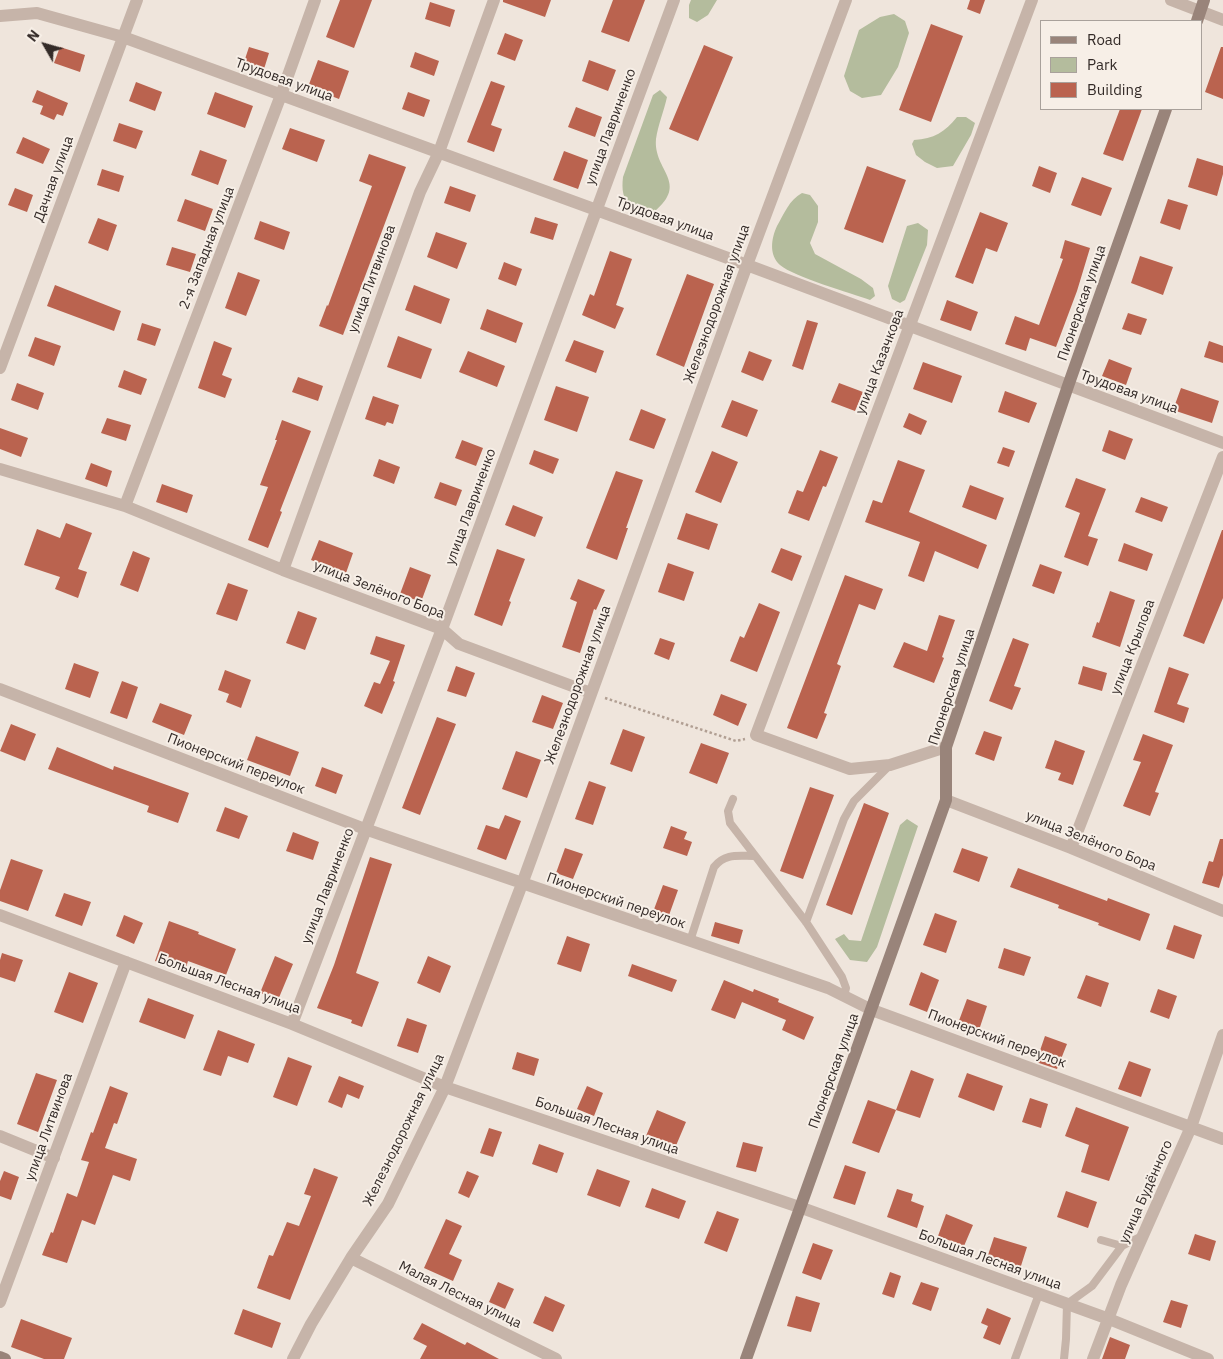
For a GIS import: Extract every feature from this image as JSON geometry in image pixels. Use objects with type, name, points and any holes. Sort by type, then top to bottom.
[{"type":"street","name":"Дачная улица","points":[[0,368],[137,0]]},
{"type":"street","name":"2-я Западная улица","points":[[125,506],[282,95],[315,0]]},
{"type":"street","name":"улица Литвинова","points":[[283,570],[420,192],[439,152],[494,0]]},
{"type":"street","name":"улица Лавриненко","points":[[292,1024],[442,629],[674,0]]},
{"type":"street","name":"Железнодорожная улица","points":[[293,1359],[311,1324],[351,1258],[388,1204],[444,1087],[522,884],[747,265],[846,0]]},
{"type":"street","name":"улица Казачкова","points":[[756,735],[1032,0]]},
{"type":"street","points":[[1171,0],[1223,20]]},
{"type":"street","name":"Трудовая улица","points":[[0,16],[37,13],[123,37],[747,265],[1223,443]]},
{"type":"street","name":"Пионерская улица","points":[[746,1359],[802,1208],[946,800],[946,747],[1068,386],[1166,110]]},
{"type":"street","name":"улица Крылова","points":[[1071,848],[1223,457]]},
{"type":"street","name":"улица Зелёного Бора","points":[[0,469],[125,506],[283,570],[442,629],[459,644],[591,693]]},
{"type":"street","name":"Пионерский переулок","points":[[0,689],[365,830],[828,988],[872,1010],[1223,1138]]},
{"type":"street","points":[[756,735],[850,769],[890,765],[946,747]]},
{"type":"street","name":"улица Зелёного Бора","points":[[946,800],[1071,848],[1223,911]]},
{"type":"street","name":"Большая Лесная улица","points":[[0,915],[292,1024],[444,1087],[802,1208],[1109,1319],[1208,1359]]},
{"type":"street","name":"улица Литвинова","points":[[0,1302],[126,962]]},
{"type":"street","name":"улица Будённого","points":[[1093,1359],[1121,1284],[1191,1126],[1223,1035]]},
{"type":"street","points":[[0,1136],[54,1158]]},
{"type":"street","name":"Малая Лесная улица","points":[[351,1258],[556,1359]]},
{"type":"street","points":[[0,1356],[5,1359]]},
{"type":"lane","points":[[806,922],[844,819],[854,802],[890,765]]},
{"type":"lane","points":[[733,799],[728,811],[730,823],[806,922],[842,977],[846,988],[844,996]]},
{"type":"lane","points":[[690,941],[714,867],[720,860],[729,857],[754,856]]},
{"type":"lane","points":[[1064,1359],[1067,1304],[1092,1286],[1122,1246],[1142,1236]]},
{"type":"lane","points":[[1101,1240],[1122,1246]]},
{"type":"lane","points":[[1015,1359],[1040,1294]]},
{"type":"path","points":[[591,693],[736,742],[756,735]]},
{"type":"green space","points":[[691,0],[717,0],[708,15],[697,22],[689,18]]},
{"type":"green space","points":[[894,14],[905,21],[909,33],[898,67],[881,95],[862,98],[850,91],[844,76],[859,30],[880,17]]},
{"type":"green space","points":[[660,90],[667,97],[656,139],[657,150],[659,160],[670,184],[669,192],[664,202],[654,212],[639,209],[628,203],[622,186],[623,177],[653,95]]},
{"type":"green space","points":[[957,117],[966,117],[975,123],[971,135],[953,166],[937,168],[916,155],[912,144],[914,140],[939,134]]},
{"type":"green space","points":[[802,193],[810,195],[818,206],[818,222],[810,243],[815,254],[861,279],[873,288],[875,296],[870,300],[797,275],[776,261],[772,247],[775,231],[790,203]]},
{"type":"green space","points":[[918,223],[928,230],[927,245],[905,300],[900,303],[892,299],[888,286],[907,226]]},
{"type":"green space","points":[[907,819],[918,826],[877,947],[867,962],[850,960],[835,939],[844,934],[849,940],[861,941],[900,825]]},
{"type":"building","points":[[340,0],[372,0],[354,48],[326,37]]},
{"type":"building","points":[[503,0],[551,0],[545,17],[503,2]]},
{"type":"building","points":[[613,0],[645,0],[629,42],[601,32]]},
{"type":"building","points":[[970,0],[985,0],[980,14],[967,9]]},
{"type":"building","points":[[430,2],[455,10],[450,27],[425,19]]},
{"type":"building","points":[[931,24],[963,36],[931,122],[899,110]]},
{"type":"building","points":[[505,33],[523,40],[515,61],[497,54]]},
{"type":"building","points":[[704,45],[733,57],[698,141],[669,129]]},
{"type":"building","points":[[60,47],[85,55],[80,72],[54,63]]},
{"type":"building","points":[[249,47],[269,53],[264,69],[244,62]]},
{"type":"building","points":[[1221,47],[1223,47],[1223,99],[1205,92]]},
{"type":"building","points":[[415,52],[439,61],[434,76],[410,67]]},
{"type":"building","points":[[318,60],[349,71],[339,99],[308,87]]},
{"type":"building","points":[[589,60],[616,70],[608,91],[582,81]]},
{"type":"building","points":[[491,81],[505,86],[491,125],[502,129],[494,152],[467,142]]},
{"type":"building","points":[[136,82],[162,92],[155,111],[129,101]]},
{"type":"building","points":[[37,90],[68,103],[63,116],[57,114],[54,120],[40,114],[43,106],[32,102]]},
{"type":"building","points":[[215,92],[253,106],[245,128],[207,114]]},
{"type":"building","points":[[408,92],[430,100],[424,117],[402,109]]},
{"type":"building","points":[[576,107],[602,117],[595,137],[568,127]]},
{"type":"building","points":[[1120,110],[1142,110],[1123,161],[1103,154]]},
{"type":"building","points":[[119,123],[143,131],[136,149],[113,141]]},
{"type":"building","points":[[290,128],[325,140],[317,162],[282,149]]},
{"type":"building","points":[[23,137],[50,149],[43,164],[16,153]]},
{"type":"building","points":[[200,150],[227,160],[218,185],[191,175]]},
{"type":"building","points":[[564,151],[588,160],[578,189],[553,180]]},
{"type":"building","points":[[369,154],[406,167],[343,335],[319,326],[372,186],[359,181]]},
{"type":"building","points":[[1197,158],[1223,166],[1223,174],[1217,196],[1188,187]]},
{"type":"building","points":[[867,166],[906,180],[883,243],[844,229]]},
{"type":"building","points":[[1039,166],[1057,173],[1050,193],[1032,186]]},
{"type":"building","points":[[102,169],[124,176],[119,192],[97,185]]},
{"type":"building","points":[[1082,177],[1112,188],[1101,216],[1071,205]]},
{"type":"building","points":[[450,186],[476,195],[470,212],[444,203]]},
{"type":"building","points":[[15,188],[33,195],[27,212],[8,205]]},
{"type":"building","points":[[185,199],[213,209],[205,231],[177,221]]},
{"type":"building","points":[[1168,199],[1188,205],[1180,230],[1160,223]]},
{"type":"building","points":[[980,212],[1008,223],[997,252],[986,248],[973,284],[955,277]]},
{"type":"building","points":[[535,217],[558,224],[553,240],[530,233]]},
{"type":"building","points":[[98,218],[117,225],[108,251],[88,243]]},
{"type":"building","points":[[260,221],[290,232],[284,250],[254,239]]},
{"type":"building","points":[[436,232],[467,243],[457,269],[427,257]]},
{"type":"building","points":[[1065,240],[1090,248],[1077,291],[1056,347],[1030,338],[1026,351],[1005,344],[1015,316],[1039,325],[1063,259],[1060,258]]},
{"type":"building","points":[[172,247],[196,254],[190,272],[166,265]]},
{"type":"building","points":[[610,251],[632,259],[616,305],[624,308],[615,329],[582,315],[590,294],[594,296]]},
{"type":"building","points":[[1140,256],[1173,267],[1163,295],[1131,283]]},
{"type":"building","points":[[504,262],[522,269],[516,286],[498,279]]},
{"type":"building","points":[[238,272],[260,280],[246,316],[225,308]]},
{"type":"building","points":[[687,274],[714,284],[684,367],[656,355]]},
{"type":"building","points":[[55,285],[121,311],[114,331],[47,306]]},
{"type":"building","points":[[414,285],[450,299],[441,324],[405,310]]},
{"type":"building","points":[[947,300],[978,312],[971,331],[940,320]]},
{"type":"building","points":[[487,309],[523,323],[516,343],[480,329]]},
{"type":"building","points":[[1128,313],[1147,319],[1141,335],[1122,329]]},
{"type":"building","points":[[807,320],[818,323],[803,370],[792,366]]},
{"type":"building","points":[[142,323],[161,329],[155,346],[137,340]]},
{"type":"building","points":[[398,336],[432,349],[421,379],[387,367]]},
{"type":"building","points":[[35,337],[61,346],[54,366],[28,356]]},
{"type":"building","points":[[574,340],[604,351],[596,373],[565,361]]},
{"type":"building","points":[[214,341],[232,348],[222,375],[232,379],[225,398],[198,388]]},
{"type":"building","points":[[1209,341],[1223,346],[1223,363],[1204,357]]},
{"type":"building","points":[[468,351],[505,366],[497,387],[459,372]]},
{"type":"building","points":[[749,351],[772,360],[763,381],[741,372]]},
{"type":"building","points":[[1109,359],[1132,368],[1126,385],[1102,376]]},
{"type":"building","points":[[923,362],[962,376],[952,403],[913,389]]},
{"type":"building","points":[[124,370],[147,379],[141,395],[118,387]]},
{"type":"building","points":[[298,377],[323,386],[318,401],[292,392]]},
{"type":"building","points":[[17,383],[44,393],[38,410],[11,400]]},
{"type":"building","points":[[839,383],[863,392],[855,411],[831,402]]},
{"type":"building","points":[[556,386],[589,397],[577,432],[544,420]]},
{"type":"building","points":[[1181,388],[1219,401],[1212,423],[1173,410]]},
{"type":"building","points":[[1005,391],[1037,403],[1029,423],[998,412]]},
{"type":"building","points":[[373,396],[399,405],[393,424],[387,422],[385,426],[365,419]]},
{"type":"building","points":[[732,400],[758,410],[747,437],[721,427]]},
{"type":"building","points":[[641,409],[666,419],[654,449],[629,440]]},
{"type":"building","points":[[909,413],[927,421],[921,435],[903,427]]},
{"type":"building","points":[[107,418],[131,425],[126,441],[101,433]]},
{"type":"building","points":[[282,420],[311,431],[280,511],[282,512],[268,548],[248,540],[268,487],[260,485],[277,440],[275,440]]},
{"type":"building","points":[[0,428],[28,438],[21,457],[0,449]]},
{"type":"building","points":[[1109,430],[1133,439],[1125,460],[1102,451]]},
{"type":"building","points":[[462,440],[483,448],[476,466],[455,458]]},
{"type":"building","points":[[1003,447],[1015,451],[1009,467],[997,463]]},
{"type":"building","points":[[534,450],[559,459],[553,474],[529,464]]},
{"type":"building","points":[[820,450],[838,457],[826,487],[823,486],[809,521],[788,513],[797,490],[803,492]]},
{"type":"building","points":[[712,451],[738,462],[721,503],[695,492]]},
{"type":"building","points":[[379,459],[400,467],[394,484],[373,476]]},
{"type":"building","points":[[898,460],[925,470],[909,512],[987,545],[978,569],[935,551],[924,582],[908,576],[920,542],[865,522],[873,500],[882,503]]},
{"type":"building","points":[[91,463],[112,471],[107,487],[85,479]]},
{"type":"building","points":[[616,471],[643,480],[617,560],[586,548]]},
{"type":"building","points":[[1076,478],[1106,489],[1088,536],[1098,539],[1088,566],[1064,557],[1080,513],[1065,507]]},
{"type":"building","points":[[440,482],[462,490],[456,506],[434,498]]},
{"type":"building","points":[[162,484],[193,495],[187,513],[156,502]]},
{"type":"building","points":[[970,485],[1004,498],[996,520],[962,507]]},
{"type":"building","points":[[1141,497],[1168,507],[1162,522],[1135,512]]},
{"type":"building","points":[[513,505],[543,517],[535,537],[505,525]]},
{"type":"building","points":[[686,513],[718,524],[709,550],[677,539]]},
{"type":"building","points":[[66,523],[92,533],[78,569],[87,572],[78,598],[55,589],[60,577],[24,565],[37,529],[60,538]]},
{"type":"building","points":[[1222,530],[1223,598],[1204,644],[1183,636]]},
{"type":"building","points":[[319,540],[353,553],[346,573],[311,560]]},
{"type":"building","points":[[1124,543],[1153,554],[1147,571],[1118,561]]},
{"type":"building","points":[[781,548],[802,556],[792,581],[771,572]]},
{"type":"building","points":[[497,549],[525,559],[502,626],[474,615]]},
{"type":"building","points":[[133,551],[150,558],[138,592],[120,585]]},
{"type":"building","points":[[668,563],[694,572],[684,601],[658,592]]},
{"type":"building","points":[[1040,564],[1062,572],[1054,594],[1032,586]]},
{"type":"building","points":[[410,567],[431,575],[421,602],[400,594]]},
{"type":"building","points":[[845,575],[883,589],[875,610],[859,604],[837,664],[841,666],[824,713],[827,714],[817,739],[787,728]]},
{"type":"building","points":[[578,579],[605,590],[596,610],[594,609],[580,653],[562,647],[577,602],[570,599]]},
{"type":"building","points":[[228,583],[248,590],[237,621],[216,614]]},
{"type":"building","points":[[1110,591],[1135,600],[1120,647],[1092,637]]},
{"type":"building","points":[[759,603],[780,612],[757,672],[730,661],[740,636],[744,638]]},
{"type":"building","points":[[298,611],[317,618],[305,650],[286,643]]},
{"type":"building","points":[[939,615],[955,620],[942,657],[944,658],[934,683],[893,667],[904,642],[927,651]]},
{"type":"building","points":[[376,636],[405,645],[393,681],[395,682],[382,714],[364,706],[374,682],[380,684],[390,661],[370,654]]},
{"type":"building","points":[[660,638],[675,643],[669,660],[654,654]]},
{"type":"building","points":[[1013,638],[1029,644],[1014,686],[1021,688],[1012,710],[989,701]]},
{"type":"building","points":[[74,663],[99,672],[90,698],[65,689]]},
{"type":"building","points":[[456,666],[475,673],[466,697],[447,691]]},
{"type":"building","points":[[1083,666],[1107,673],[1102,691],[1078,684]]},
{"type":"building","points":[[1169,667],[1189,674],[1177,704],[1189,708],[1184,723],[1154,712]]},
{"type":"building","points":[[225,670],[251,680],[241,708],[226,702],[229,694],[218,690]]},
{"type":"building","points":[[122,681],[138,687],[127,719],[110,713]]},
{"type":"building","points":[[721,694],[747,704],[738,726],[713,715]]},
{"type":"building","points":[[542,695],[563,703],[553,729],[532,722]]},
{"type":"building","points":[[160,703],[192,715],[184,735],[152,722]]},
{"type":"building","points":[[437,717],[456,724],[420,815],[402,808]]},
{"type":"building","points":[[11,724],[36,734],[25,761],[0,751]]},
{"type":"building","points":[[623,729],[645,737],[632,772],[610,764]]},
{"type":"building","points":[[984,731],[1002,737],[994,761],[975,754]]},
{"type":"building","points":[[1143,734],[1173,745],[1155,792],[1159,793],[1150,816],[1123,806],[1141,762],[1133,760]]},
{"type":"building","points":[[256,736],[299,752],[290,776],[247,760]]},
{"type":"building","points":[[1055,740],[1085,751],[1073,785],[1058,780],[1061,773],[1045,768]]},
{"type":"building","points":[[701,743],[729,753],[717,784],[689,773]]},
{"type":"building","points":[[57,747],[113,770],[114,766],[189,793],[178,823],[147,812],[149,806],[48,769]]},
{"type":"building","points":[[516,751],[541,760],[527,798],[502,789]]},
{"type":"building","points":[[322,767],[343,775],[336,794],[315,786]]},
{"type":"building","points":[[589,781],[606,787],[593,825],[575,819]]},
{"type":"building","points":[[810,787],[834,795],[803,879],[780,871]]},
{"type":"building","points":[[864,803],[889,813],[852,915],[826,905]]},
{"type":"building","points":[[225,807],[248,816],[239,839],[216,831]]},
{"type":"building","points":[[505,815],[521,821],[506,860],[477,849],[486,825],[499,829]]},
{"type":"building","points":[[671,826],[687,832],[684,839],[692,842],[687,856],[663,848]]},
{"type":"building","points":[[293,832],[319,842],[313,860],[286,851]]},
{"type":"building","points":[[1220,839],[1223,839],[1223,875],[1219,888],[1202,883],[1209,861],[1213,862]]},
{"type":"building","points":[[565,848],[583,854],[573,879],[556,873]]},
{"type":"building","points":[[962,848],[988,857],[979,882],[953,872]]},
{"type":"building","points":[[370,857],[392,864],[356,973],[379,982],[362,1027],[351,1023],[352,1020],[317,1008],[334,965]]},
{"type":"building","points":[[11,859],[43,870],[28,911],[0,901],[0,890]]},
{"type":"building","points":[[1018,868],[1107,901],[1108,898],[1150,914],[1140,941],[1058,908],[1059,905],[1010,887]]},
{"type":"building","points":[[663,885],[678,890],[668,918],[653,912]]},
{"type":"building","points":[[64,893],[91,902],[82,926],[55,916]]},
{"type":"building","points":[[935,913],[957,921],[946,953],[923,945]]},
{"type":"building","points":[[124,915],[143,923],[134,944],[116,936]]},
{"type":"building","points":[[169,921],[236,949],[226,975],[188,961],[185,971],[155,961]]},
{"type":"building","points":[[715,922],[743,930],[739,944],[711,936]]},
{"type":"building","points":[[1174,925],[1202,935],[1194,959],[1166,949]]},
{"type":"building","points":[[567,936],[590,944],[581,972],[557,964]]},
{"type":"building","points":[[1004,948],[1031,957],[1024,976],[998,968]]},
{"type":"building","points":[[2,953],[23,960],[15,982],[0,977]]},
{"type":"building","points":[[275,956],[293,964],[278,1000],[260,993]]},
{"type":"building","points":[[428,956],[451,966],[440,993],[417,983]]},
{"type":"building","points":[[632,964],[677,980],[672,992],[628,976]]},
{"type":"building","points":[[69,972],[98,983],[83,1023],[54,1012]]},
{"type":"building","points":[[921,972],[939,980],[927,1012],[909,1005]]},
{"type":"building","points":[[1086,975],[1109,983],[1101,1007],[1077,998]]},
{"type":"building","points":[[724,980],[753,992],[754,989],[779,999],[778,1002],[814,1017],[804,1040],[782,1030],[786,1020],[742,1002],[735,1019],[711,1010]]},
{"type":"building","points":[[1158,989],[1177,996],[1169,1019],[1150,1012]]},
{"type":"building","points":[[148,998],[194,1015],[185,1039],[139,1022]]},
{"type":"building","points":[[967,999],[987,1006],[978,1033],[957,1026]]},
{"type":"building","points":[[407,1018],[427,1025],[418,1053],[397,1046]]},
{"type":"building","points":[[218,1030],[255,1044],[248,1063],[228,1056],[221,1076],[203,1070]]},
{"type":"building","points":[[1045,1036],[1067,1044],[1057,1069],[1036,1062]]},
{"type":"building","points":[[517,1052],[539,1059],[534,1076],[512,1069]]},
{"type":"building","points":[[288,1057],[312,1066],[297,1106],[273,1097]]},
{"type":"building","points":[[1129,1061],[1151,1069],[1141,1097],[1118,1089]]},
{"type":"building","points":[[911,1070],[934,1079],[920,1118],[896,1110]]},
{"type":"building","points":[[36,1073],[57,1080],[38,1132],[17,1124]]},
{"type":"building","points":[[967,1073],[1003,1086],[994,1111],[958,1097]]},
{"type":"building","points":[[339,1076],[364,1086],[359,1099],[347,1094],[342,1108],[328,1102]]},
{"type":"building","points":[[110,1086],[128,1093],[117,1124],[114,1123],[105,1148],[137,1159],[130,1181],[113,1175],[95,1225],[82,1220],[67,1263],[42,1255],[51,1232],[53,1233],[67,1193],[77,1197],[89,1162],[81,1160]]},
{"type":"building","points":[[587,1086],[603,1093],[594,1116],[577,1109]]},
{"type":"building","points":[[1030,1098],[1048,1104],[1041,1128],[1022,1122]]},
{"type":"building","points":[[868,1100],[896,1110],[879,1153],[852,1143]]},
{"type":"building","points":[[1076,1107],[1129,1127],[1109,1181],[1081,1172],[1089,1145],[1065,1136]]},
{"type":"building","points":[[657,1110],[686,1122],[675,1148],[646,1136]]},
{"type":"building","points":[[489,1128],[502,1132],[493,1157],[480,1153]]},
{"type":"building","points":[[743,1142],[763,1147],[756,1172],[736,1167]]},
{"type":"building","points":[[539,1144],[564,1153],[557,1173],[532,1164]]},
{"type":"building","points":[[845,1165],[866,1172],[855,1205],[833,1198]]},
{"type":"building","points":[[314,1168],[338,1177],[290,1300],[257,1288],[269,1255],[273,1256],[287,1222],[299,1226],[311,1196],[304,1194]]},
{"type":"building","points":[[597,1169],[630,1181],[620,1207],[587,1195]]},
{"type":"building","points":[[4,1171],[19,1177],[11,1200],[0,1196],[0,1181]]},
{"type":"building","points":[[467,1171],[479,1176],[469,1198],[458,1193]]},
{"type":"building","points":[[652,1188],[686,1201],[679,1219],[645,1207]]},
{"type":"building","points":[[897,1189],[913,1194],[911,1201],[924,1206],[917,1228],[887,1217]]},
{"type":"building","points":[[1066,1191],[1097,1202],[1088,1228],[1057,1217]]},
{"type":"building","points":[[717,1211],[739,1219],[727,1252],[704,1243]]},
{"type":"building","points":[[946,1214],[973,1225],[964,1246],[938,1236]]},
{"type":"building","points":[[446,1219],[462,1226],[449,1254],[462,1260],[453,1281],[424,1268]]},
{"type":"building","points":[[1195,1234],[1216,1241],[1210,1261],[1188,1254]]},
{"type":"building","points":[[994,1237],[1027,1247],[1020,1269],[987,1258]]},
{"type":"building","points":[[813,1243],[833,1250],[821,1280],[802,1273]]},
{"type":"building","points":[[890,1272],[901,1276],[894,1298],[882,1294]]},
{"type":"building","points":[[498,1282],[514,1289],[505,1309],[489,1302]]},
{"type":"building","points":[[921,1282],[939,1288],[931,1311],[912,1304]]},
{"type":"building","points":[[545,1296],[565,1305],[553,1332],[533,1323]]},
{"type":"building","points":[[796,1296],[820,1303],[811,1332],[787,1326]]},
{"type":"building","points":[[1171,1300],[1188,1305],[1181,1328],[1163,1322]]},
{"type":"building","points":[[987,1308],[1011,1318],[1000,1345],[983,1338],[988,1326],[981,1323]]},
{"type":"building","points":[[243,1309],[281,1323],[272,1348],[234,1334]]},
{"type":"building","points":[[21,1319],[72,1338],[64,1359],[44,1359],[11,1347]]},
{"type":"building","points":[[422,1323],[465,1345],[467,1342],[499,1359],[420,1359],[427,1346],[413,1339]]},
{"type":"building","points":[[1110,1337],[1130,1345],[1125,1359],[1102,1359]]}]
